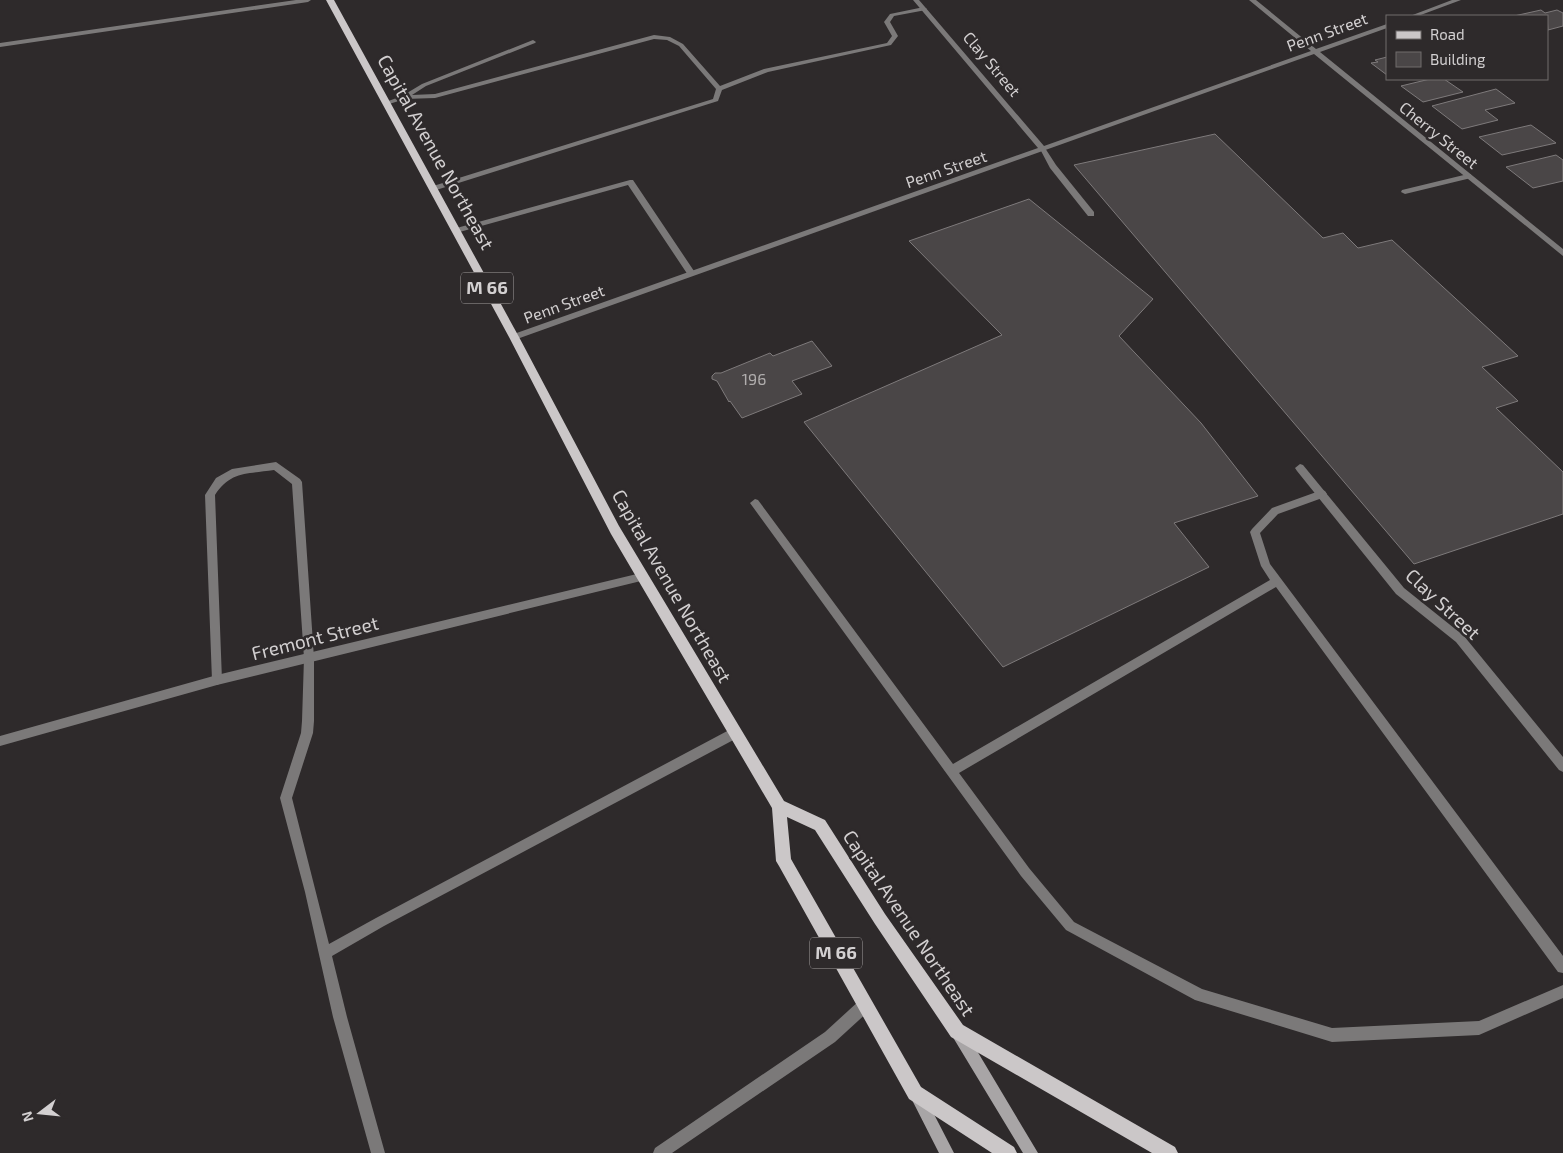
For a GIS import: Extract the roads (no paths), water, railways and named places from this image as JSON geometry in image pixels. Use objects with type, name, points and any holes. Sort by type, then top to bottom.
[{"type":"main road","name":"Capital Avenue Northeast","points":[[330,0],[514,337],[641,577],[779,806],[820,825],[880,919],[957,1031]]},
{"type":"main road","name":"M 66","points":[[779,806],[784,861],[915,1093],[1008,1153]]},
{"type":"main road","name":"M 66","points":[[957,1031],[1169,1153]]},
{"type":"street","points":[[0,44],[308,0]]},
{"type":"street","name":"Clay Street","points":[[916,0],[1043,149],[1053,166],[1091,214]]},
{"type":"street","name":"Cherry Street","points":[[1252,0],[1563,253]]},
{"type":"street","points":[[1416,15],[1458,0]]},
{"type":"street","points":[[719,89],[766,70],[889,44],[895,36],[887,22],[892,15],[924,9]]},
{"type":"street","name":"Penn Street","points":[[514,337],[1386,26]]},
{"type":"street","points":[[404,97],[435,96],[654,37],[668,38],[681,45],[719,89]]},
{"type":"street","points":[[386,103],[404,97],[424,85],[533,42]]},
{"type":"street","points":[[433,189],[716,100],[719,89]]},
{"type":"street","points":[[1406,192],[1468,176]]},
{"type":"street","points":[[456,231],[630,182],[690,273]]},
{"type":"street","points":[[217,680],[210,495],[219,481],[235,472],[276,466],[297,482],[309,658],[307,733],[286,798],[326,953],[340,1017],[378,1153]]},
{"type":"street","name":"Clay Street","points":[[1300,468],[1400,591],[1460,639],[1563,766]]},
{"type":"street","points":[[1322,494],[1275,511],[1255,532],[1266,566],[1563,967]]},
{"type":"street","points":[[755,503],[1025,872],[1070,926],[1200,995],[1332,1036],[1479,1028],[1563,991]]},
{"type":"street","name":"Fremont Street","points":[[0,741],[217,680],[641,577]]},
{"type":"street","points":[[952,771],[1277,581]]},
{"type":"street","points":[[326,953],[380,922],[735,733]]},
{"type":"street","points":[[660,1153],[830,1037],[865,1005]]},
{"type":"street","name":"Capital Avenue Northeast","points":[[957,1031],[1031,1153]]},
{"type":"street","points":[[915,1093],[947,1153]]}]
